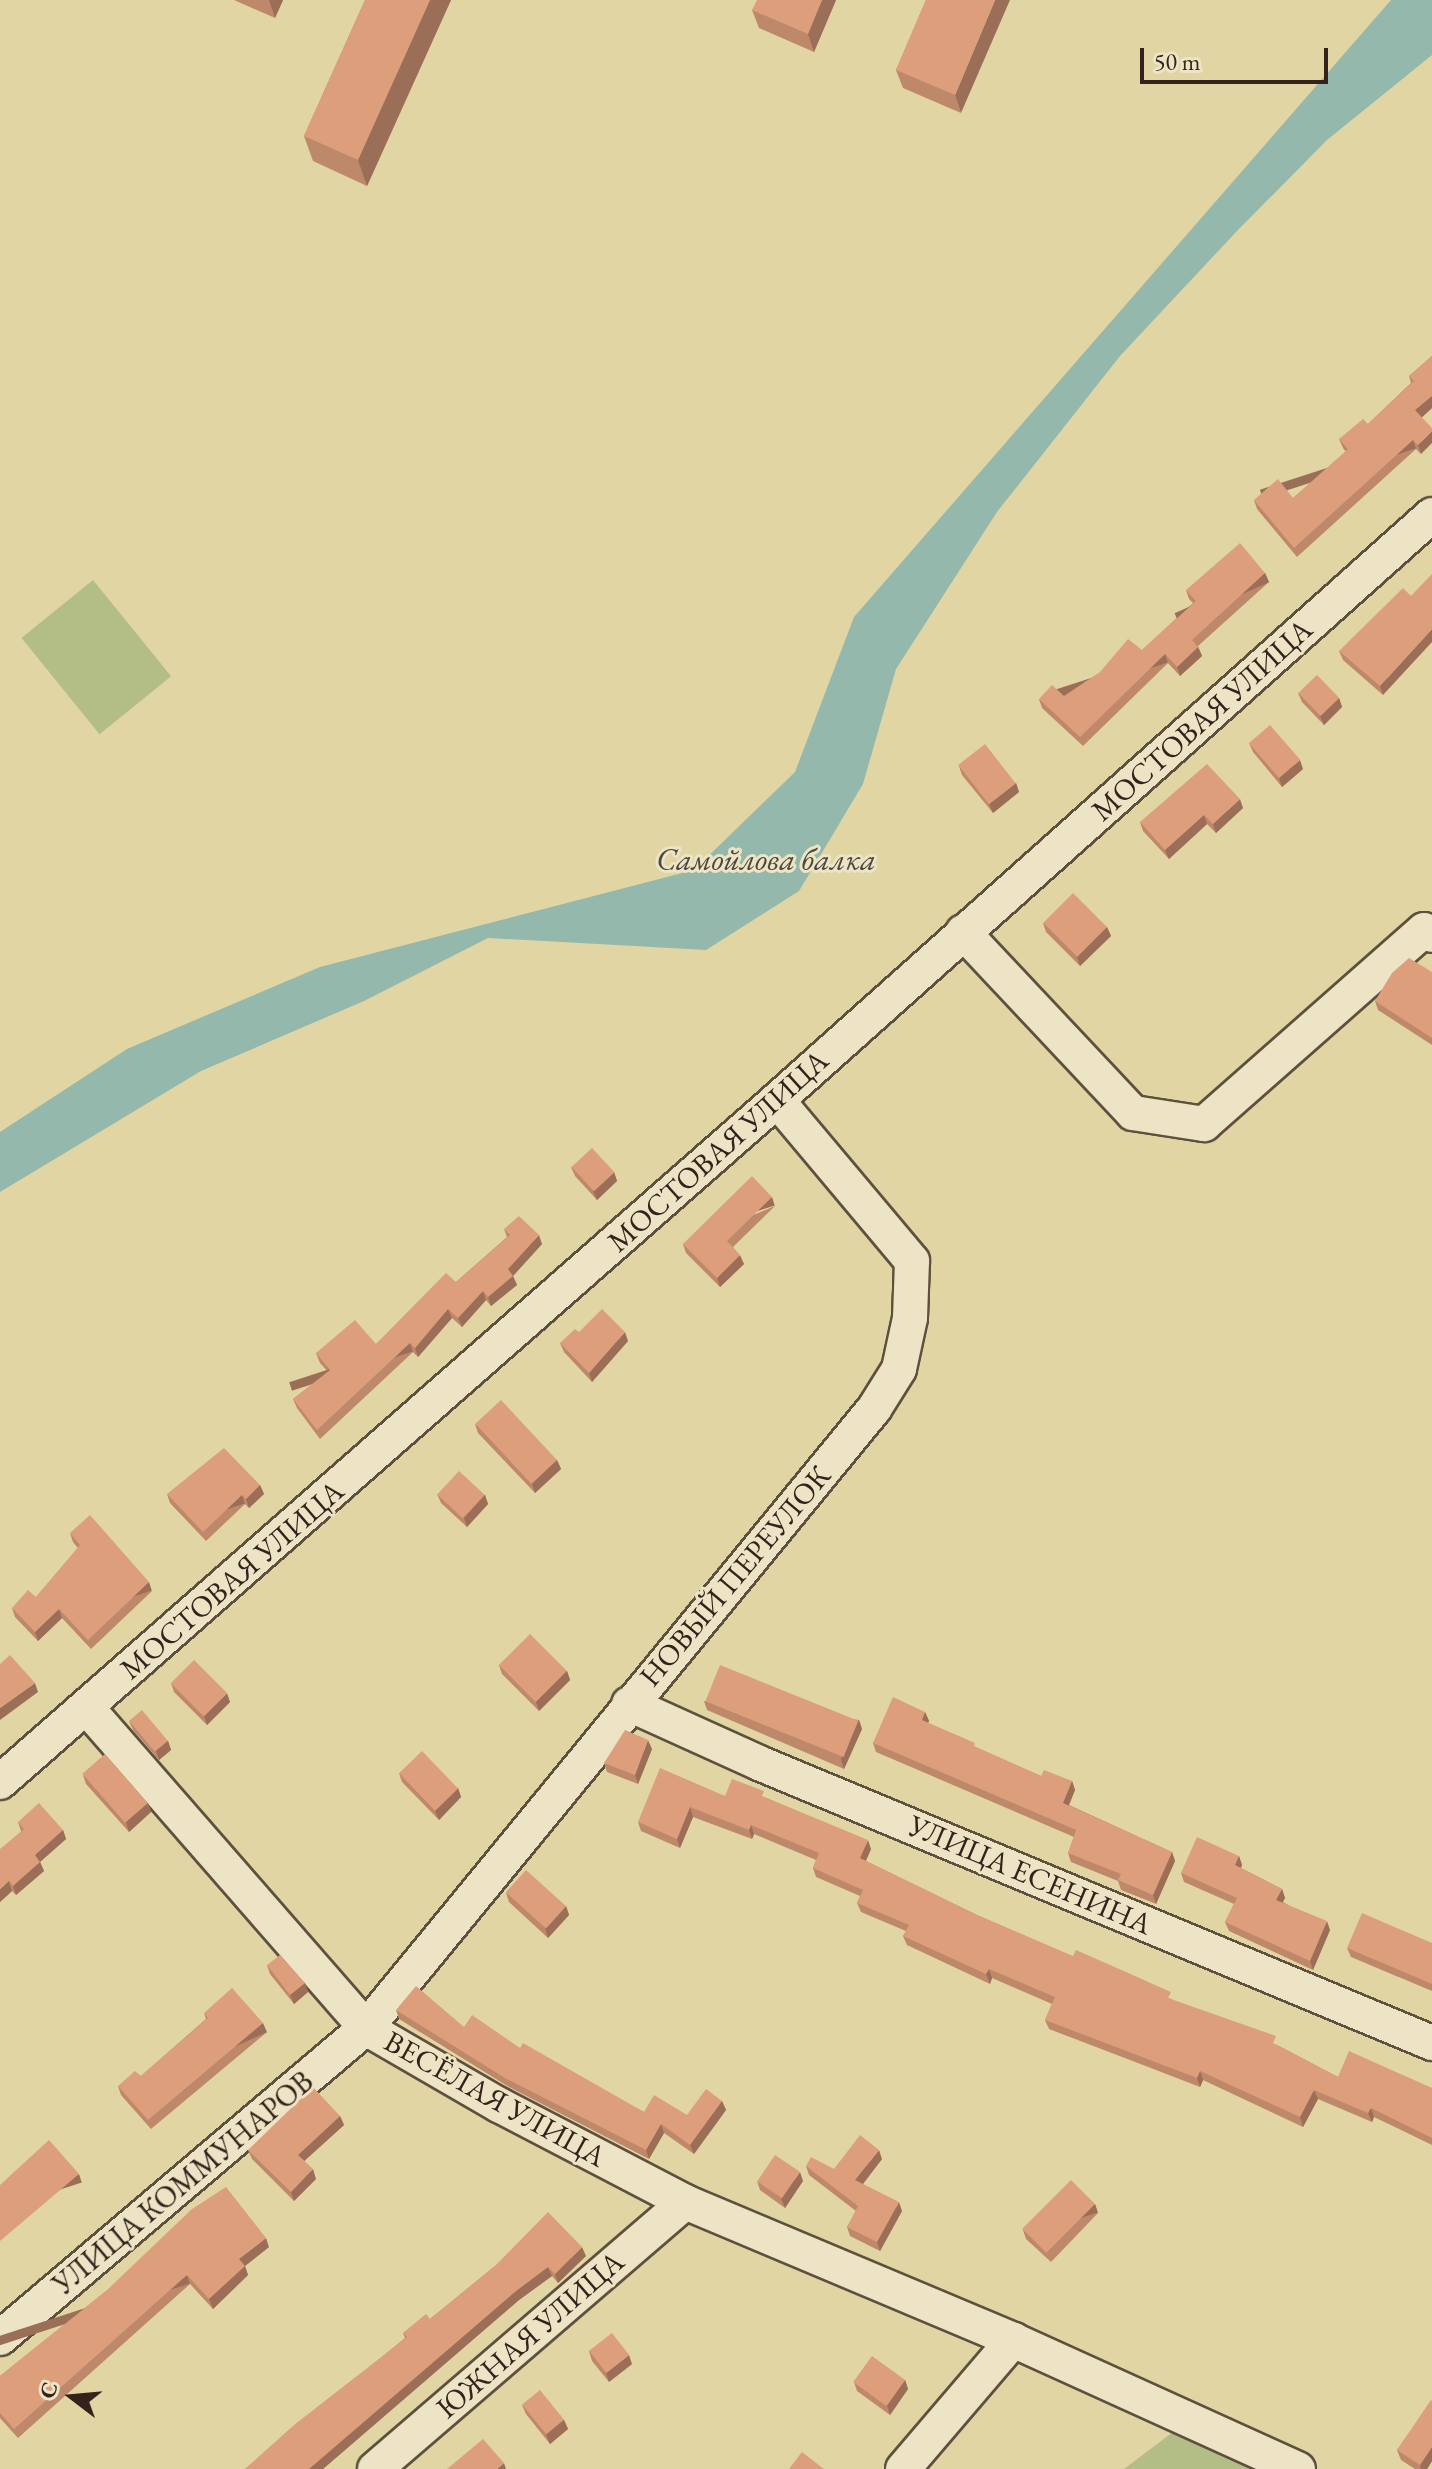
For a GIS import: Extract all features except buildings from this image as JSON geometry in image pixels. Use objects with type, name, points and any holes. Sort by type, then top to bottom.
[{"type":"street","name":"МОСТОВАЯ УЛИЦА","points":[[0,1782],[777,1100],[1432,515]]},
{"type":"street","points":[[963,932],[1133,1113],[1204,1124],[1424,930],[1432,935]]},
{"type":"street","name":"НОВЫЙ ПЕРЕУЛОК","points":[[366,2028],[874,1409],[899,1369],[910,1318],[912,1261],[777,1100]]},
{"type":"street","name":"УЛИЦА ЕСЕНИНА","points":[[629,1704],[759,1763],[1432,2043]]},
{"type":"street","name":"ВЕСЁЛАЯ УЛИЦА","points":[[87,1708],[366,2028],[499,2105],[685,2202],[1013,2340],[1298,2469]]},
{"type":"street","name":"УЛИЦА КОММУНАРОВ","points":[[0,2338],[366,2028]]},
{"type":"street","name":"ЮЖНАЯ УЛИЦА","points":[[375,2469],[685,2202]]},
{"type":"street","points":[[903,2469],[1013,2340]]},
{"type":"green space","points":[[93,580],[171,676],[100,734],[22,638]]},
{"type":"green space","points":[[1181,2426],[1258,2469],[1124,2469]]},
{"type":"water","name":"Самойлова балка","points":[[1391,0],[1432,0],[1432,55],[1327,140],[1236,232],[1120,356],[997,512],[896,669],[863,784],[799,891],[706,950],[488,938],[364,1001],[201,1071],[0,1192],[0,1132],[127,1049],[320,967],[694,870],[795,772],[854,617]]}]
